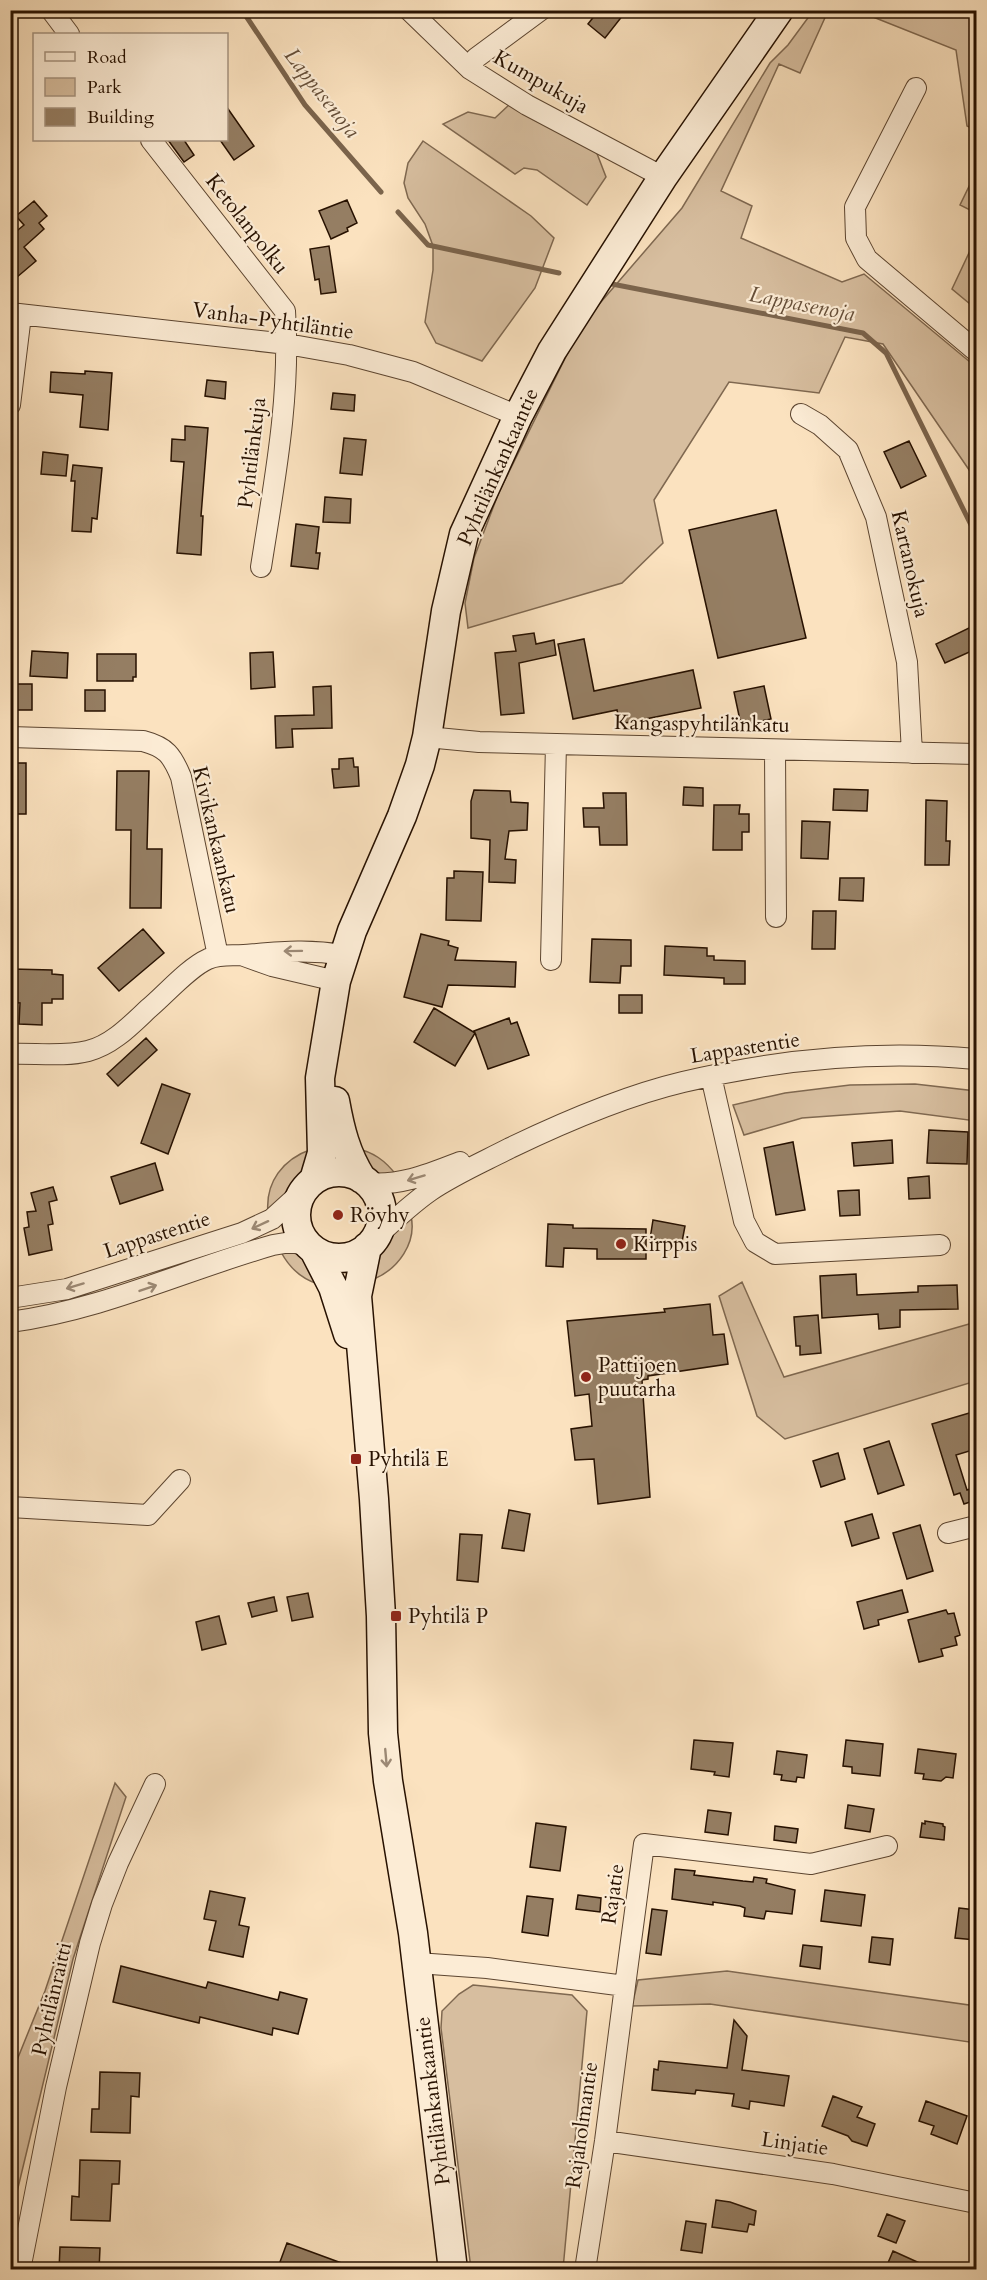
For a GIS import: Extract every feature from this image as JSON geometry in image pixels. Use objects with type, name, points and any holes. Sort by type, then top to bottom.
[{"type":"street","points":[[51,10],[68,33]]},
{"type":"street","name":"Kumpukuja","points":[[409,10],[470,69],[527,105],[663,177]]},
{"type":"street","points":[[470,69],[476,58],[541,10]]},
{"type":"street","name":"Pyhtilänkankaantie","points":[[309,1184],[322,1153],[320,1078],[340,968],[367,896],[412,793],[427,737],[446,611],[464,534],[518,416],[552,351],[663,177],[779,10]]},
{"type":"street","points":[[916,88],[855,207],[856,238],[867,259],[976,351]]},
{"type":"street","name":"Ketolanpolku","points":[[152,141],[285,311],[287,344]]},
{"type":"street","points":[[10,405],[16,314]]},
{"type":"street","name":"Vanha-Pyhtiläntie","points":[[16,314],[287,344],[349,355],[413,372],[518,416]]},
{"type":"street","name":"Pyhtilänkuja","points":[[261,567],[280,450],[287,344]]},
{"type":"street","name":"Kartanokuja","points":[[801,414],[820,424],[848,450],[876,517],[907,662],[912,753]]},
{"type":"street","name":"Kivikankaankatu","points":[[10,737],[143,741],[159,745],[169,754],[181,777],[218,956]]},
{"type":"street","name":"Kangaspyhtilänkatu","points":[[427,737],[478,742],[976,754]]},
{"type":"street","points":[[551,960],[555,744]]},
{"type":"street","points":[[775,750],[776,917]]},
{"type":"street","points":[[10,1054],[72,1053],[88,1051],[104,1045],[136,1021],[199,964],[218,956],[296,950],[340,968]]},
{"type":"street","points":[[242,955],[272,966],[340,968]]},
{"type":"street","name":"Pyhtilänkankaantie","points":[[326,1048],[341,1134],[351,1163],[364,1181]]},
{"type":"street","name":"Lappastentie","points":[[364,1181],[382,1184],[414,1179],[531,1138],[626,1100],[681,1082],[711,1076],[806,1061],[868,1056],[936,1055],[976,1059]]},
{"type":"street","points":[[711,1076],[744,1221],[755,1242],[775,1254],[940,1245]]},
{"type":"street","name":"Lappastentie","points":[[371,1243],[430,1191],[453,1176],[531,1138]]},
{"type":"street","points":[[10,1322],[41,1318],[91,1306],[273,1245],[291,1242],[311,1248],[327,1257],[341,1258],[355,1255],[371,1243],[380,1226],[382,1213],[376,1193],[364,1181],[350,1174],[338,1172],[325,1174],[309,1184],[297,1204],[296,1221],[299,1232],[311,1248]]},
{"type":"street","name":"Lappastentie","points":[[10,1298],[67,1289],[242,1233],[272,1219],[309,1184]]},
{"type":"street","name":"Pyhtilänkankaantie","points":[[371,1243],[357,1296],[375,1499],[381,1616],[396,1689],[406,1761],[414,1868],[413,1933],[453,2270]]},
{"type":"street","name":"Pyhtilänkankaantie","points":[[311,1248],[333,1287],[363,1381]]},
{"type":"street","points":[[10,1507],[148,1515],[180,1480]]},
{"type":"street","points":[[948,1533],[976,1526]]},
{"type":"street","name":"Pyhtilänraitti","points":[[20,2270],[56,2087],[90,1943],[118,1863],[155,1784]]},
{"type":"street","name":"Rajatie","points":[[625,1986],[644,1845],[811,1864],[887,1846]]},
{"type":"street","points":[[417,1963],[487,1968],[625,1986]]},
{"type":"street","name":"Rajaholmantie","points":[[585,2270],[605,2141],[625,1986]]},
{"type":"street","name":"Linjatie","points":[[605,2141],[833,2174],[976,2203]]},
{"type":"green space","points":[[813,11],[828,11],[800,73],[779,64],[721,191],[752,206],[741,238],[842,282],[864,274],[976,367],[976,480],[883,344],[845,337],[819,393],[729,382],[654,500],[663,543],[622,583],[468,628],[465,603],[474,558],[499,492],[582,324],[682,208],[770,63],[788,45]]},
{"type":"green space","points":[[858,11],[976,11],[976,130],[967,126],[956,50]]},
{"type":"green space","points":[[511,103],[596,151],[606,177],[587,205],[537,170],[524,168],[515,174],[443,124],[468,112],[495,118]]},
{"type":"green space","points":[[423,141],[531,216],[554,238],[535,288],[482,361],[436,343],[425,322],[433,270],[433,246],[425,224],[408,198],[404,183],[408,163]]},
{"type":"green space","points":[[976,172],[976,213],[960,205]]},
{"type":"green space","points":[[976,238],[976,309],[952,289]]},
{"type":"green space","points":[[915,1084],[976,1091],[976,1121],[900,1111],[802,1118],[744,1135],[733,1105],[785,1093],[850,1085]]},
{"type":"green space","points":[[355,1148],[378,1158],[397,1176],[371,1170]]},
{"type":"green space","points":[[312,1149],[301,1177],[268,1213],[270,1191],[278,1173],[292,1159]]},
{"type":"green space","points":[[411,1216],[411,1236],[404,1254],[391,1269],[374,1279],[378,1255],[396,1230]]},
{"type":"green space","points":[[281,1252],[304,1255],[318,1284],[296,1272]]},
{"type":"green space","points":[[742,1282],[784,1377],[976,1322],[976,1381],[785,1439],[757,1416],[719,1296]]},
{"type":"green space","points":[[115,1783],[126,1797],[73,1959],[17,2192],[11,2188],[11,2066],[17,2060],[45,1991]]},
{"type":"green space","points":[[727,1971],[976,2006],[976,2043],[710,2004],[632,2006],[638,1980]]},
{"type":"green space","points":[[473,1985],[572,1995],[587,2011],[563,2269],[471,2269],[441,2028],[442,2011],[459,1994]]},
{"type":"building","points":[[599,10],[627,10],[605,38],[588,24]]},
{"type":"building","points":[[228,109],[254,146],[234,160],[221,141],[228,141]]},
{"type":"building","points":[[169,141],[185,141],[194,155],[184,162]]},
{"type":"building","points":[[347,200],[357,223],[347,228],[348,231],[331,239],[319,211]]},
{"type":"building","points":[[34,201],[47,216],[39,223],[44,229],[24,247],[36,261],[10,283],[10,232],[13,234],[24,225],[16,216]]},
{"type":"building","points":[[329,246],[336,292],[321,294],[319,279],[315,280],[310,249]]},
{"type":"building","points":[[85,371],[112,373],[108,430],[80,427],[83,395],[50,392],[51,372],[85,374]]},
{"type":"building","points":[[207,380],[226,382],[225,399],[205,396]]},
{"type":"building","points":[[333,393],[355,395],[354,411],[331,409]]},
{"type":"building","points":[[185,426],[208,428],[201,516],[203,516],[201,555],[177,553],[184,462],[171,461],[172,439],[185,440]]},
{"type":"building","points":[[344,438],[366,440],[362,475],[340,473]]},
{"type":"building","points":[[909,441],[926,476],[901,488],[884,452]]},
{"type":"building","points":[[43,452],[68,455],[66,476],[41,474]]},
{"type":"building","points":[[73,465],[102,468],[97,519],[92,518],[91,532],[72,531],[75,481],[71,481]]},
{"type":"building","points":[[325,497],[351,499],[350,523],[323,522]]},
{"type":"building","points":[[776,510],[806,638],[718,658],[689,530]]},
{"type":"building","points":[[296,524],[319,527],[316,553],[320,553],[318,569],[291,566]]},
{"type":"building","points":[[971,627],[976,640],[976,649],[945,663],[936,644]]},
{"type":"building","points":[[534,633],[536,644],[554,640],[556,655],[519,663],[524,713],[501,715],[495,653],[516,651],[513,636]]},
{"type":"building","points":[[584,639],[594,691],[693,670],[701,708],[620,724],[617,710],[573,719],[558,644]]},
{"type":"building","points":[[32,651],[68,653],[67,678],[30,676]]},
{"type":"building","points":[[273,652],[275,687],[251,689],[250,653]]},
{"type":"building","points":[[97,654],[136,654],[136,677],[133,677],[133,681],[97,681]]},
{"type":"building","points":[[10,684],[32,684],[32,710],[10,710]]},
{"type":"building","points":[[331,686],[332,728],[292,729],[293,747],[276,748],[275,716],[314,715],[313,687]]},
{"type":"building","points":[[764,686],[771,719],[741,725],[734,692]]},
{"type":"building","points":[[85,690],[105,690],[105,711],[85,711]]},
{"type":"building","points":[[353,758],[354,767],[358,767],[359,786],[334,788],[332,769],[339,769],[339,759]]},
{"type":"building","points":[[10,763],[26,763],[26,814],[10,814]]},
{"type":"building","points":[[117,771],[149,771],[147,849],[162,849],[161,908],[130,908],[131,830],[116,830]]},
{"type":"building","points":[[684,787],[703,788],[703,806],[683,805]]},
{"type":"building","points":[[834,789],[868,790],[867,811],[833,810]]},
{"type":"building","points":[[474,790],[510,791],[511,802],[528,803],[527,830],[509,831],[505,859],[516,860],[515,883],[489,882],[490,840],[471,838],[471,801]]},
{"type":"building","points":[[603,793],[626,793],[627,845],[600,845],[599,827],[584,827],[583,808],[604,808]]},
{"type":"building","points":[[926,800],[947,801],[946,841],[950,841],[949,865],[925,865]]},
{"type":"building","points":[[714,805],[740,805],[739,814],[749,814],[749,832],[742,832],[742,850],[713,850]]},
{"type":"building","points":[[802,821],[830,822],[828,859],[801,858]]},
{"type":"building","points":[[454,871],[483,872],[481,921],[446,920],[447,878],[454,878]]},
{"type":"building","points":[[840,878],[864,878],[863,901],[839,900]]},
{"type":"building","points":[[813,911],[836,911],[835,949],[812,949]]},
{"type":"building","points":[[143,929],[164,953],[119,991],[98,968]]},
{"type":"building","points":[[421,934],[449,941],[448,945],[458,948],[455,960],[516,962],[515,987],[448,985],[442,1007],[404,997]]},
{"type":"building","points":[[592,939],[631,940],[631,966],[621,966],[620,983],[590,982]]},
{"type":"building","points":[[665,946],[707,948],[707,956],[714,956],[714,960],[745,961],[745,984],[724,984],[724,978],[664,975]]},
{"type":"building","points":[[12,969],[52,970],[52,974],[63,975],[63,999],[52,999],[52,1003],[42,1003],[42,1025],[19,1024],[20,1003],[11,1002]]},
{"type":"building","points":[[619,995],[642,995],[642,1013],[619,1013]]},
{"type":"building","points":[[434,1008],[475,1033],[455,1066],[414,1042]]},
{"type":"building","points":[[509,1018],[511,1024],[517,1022],[529,1055],[488,1069],[474,1031]]},
{"type":"building","points":[[146,1038],[157,1050],[118,1086],[107,1074]]},
{"type":"building","points":[[162,1084],[190,1094],[168,1154],[141,1143]]},
{"type":"building","points":[[929,1130],[968,1132],[967,1164],[927,1163]]},
{"type":"building","points":[[892,1140],[893,1163],[854,1166],[852,1143]]},
{"type":"building","points":[[793,1142],[805,1210],[776,1215],[764,1148]]},
{"type":"building","points":[[155,1163],[163,1190],[120,1204],[111,1177]]},
{"type":"building","points":[[929,1176],[930,1198],[909,1199],[908,1178]]},
{"type":"building","points":[[53,1187],[57,1200],[49,1202],[53,1224],[48,1225],[52,1250],[29,1255],[24,1228],[29,1227],[27,1212],[36,1211],[31,1193]]},
{"type":"building","points":[[859,1190],[860,1215],[840,1216],[838,1191]]},
{"type":"building","points":[[653,1220],[685,1226],[682,1242],[650,1239]]},
{"type":"building","points":[[548,1224],[573,1225],[573,1228],[646,1229],[646,1259],[597,1259],[597,1249],[564,1248],[563,1267],[546,1266]]},
{"type":"building","points":[[856,1274],[857,1295],[918,1292],[918,1286],[957,1285],[958,1309],[900,1310],[900,1327],[879,1329],[878,1314],[822,1318],[820,1276]]},
{"type":"building","points":[[710,1304],[713,1335],[724,1334],[728,1364],[648,1376],[648,1379],[642,1380],[650,1497],[598,1504],[594,1459],[575,1460],[571,1429],[592,1426],[589,1394],[575,1396],[567,1321],[665,1312],[664,1309]]},
{"type":"building","points":[[818,1315],[821,1353],[800,1355],[800,1346],[796,1346],[794,1317]]},
{"type":"building","points":[[976,1411],[976,1449],[956,1455],[967,1490],[976,1487],[976,1500],[964,1504],[960,1493],[954,1495],[932,1424]]},
{"type":"building","points":[[889,1441],[904,1485],[878,1494],[864,1449]]},
{"type":"building","points":[[838,1453],[845,1479],[821,1487],[813,1461]]},
{"type":"building","points":[[509,1510],[530,1514],[524,1551],[502,1548]]},
{"type":"building","points":[[872,1514],[879,1538],[852,1546],[845,1522]]},
{"type":"building","points":[[920,1525],[933,1571],[907,1579],[893,1533]]},
{"type":"building","points":[[460,1534],[482,1535],[478,1582],[457,1580]]},
{"type":"building","points":[[902,1590],[908,1612],[878,1620],[879,1625],[864,1629],[857,1602]]},
{"type":"building","points":[[308,1593],[313,1617],[292,1621],[287,1597]]},
{"type":"building","points":[[274,1597],[277,1611],[252,1617],[248,1603]]},
{"type":"building","points":[[946,1610],[948,1614],[954,1613],[960,1635],[955,1637],[957,1645],[941,1649],[943,1656],[919,1662],[908,1620]]},
{"type":"building","points":[[219,1616],[226,1644],[202,1650],[196,1622]]},
{"type":"building","points":[[694,1740],[733,1743],[729,1777],[714,1775],[715,1772],[691,1769]]},
{"type":"building","points":[[846,1740],[883,1744],[880,1776],[852,1773],[852,1767],[843,1766]]},
{"type":"building","points":[[918,1749],[956,1754],[953,1778],[946,1777],[941,1781],[923,1779],[924,1774],[915,1773]]},
{"type":"building","points":[[777,1751],[807,1755],[804,1778],[797,1777],[796,1782],[781,1780],[782,1775],[774,1774]]},
{"type":"building","points":[[848,1805],[874,1809],[870,1832],[845,1828]]},
{"type":"building","points":[[708,1810],[731,1813],[728,1835],[705,1832]]},
{"type":"building","points":[[925,1821],[943,1824],[945,1827],[944,1840],[920,1837],[922,1823],[925,1824]]},
{"type":"building","points":[[536,1823],[566,1827],[560,1871],[530,1867]]},
{"type":"building","points":[[775,1826],[798,1829],[796,1843],[774,1840]]},
{"type":"building","points":[[675,1869],[695,1871],[694,1875],[743,1881],[753,1882],[754,1877],[767,1879],[766,1883],[795,1890],[792,1914],[766,1911],[764,1919],[744,1916],[745,1908],[740,1906],[672,1899]]},
{"type":"building","points":[[825,1890],[865,1895],[861,1926],[821,1921]]},
{"type":"building","points":[[210,1891],[245,1898],[239,1925],[249,1927],[243,1957],[209,1950],[216,1921],[204,1919]]},
{"type":"building","points":[[578,1895],[601,1898],[600,1912],[576,1909]]},
{"type":"building","points":[[527,1896],[553,1899],[548,1936],[522,1932]]},
{"type":"building","points":[[959,1908],[976,1910],[976,1940],[955,1938]]},
{"type":"building","points":[[652,1909],[667,1911],[661,1955],[646,1953]]},
{"type":"building","points":[[872,1937],[893,1939],[890,1965],[869,1962]]},
{"type":"building","points":[[803,1945],[822,1947],[820,1969],[800,1966]]},
{"type":"building","points":[[121,1966],[206,1988],[208,1982],[278,2000],[280,1992],[307,1999],[298,2034],[273,2028],[272,2035],[200,2017],[199,2023],[113,2002]]},
{"type":"building","points":[[734,2020],[747,2036],[742,2070],[789,2076],[784,2106],[750,2101],[749,2109],[732,2106],[734,2094],[696,2090],[695,2094],[652,2090],[654,2069],[658,2070],[659,2061],[727,2068]]},
{"type":"building","points":[[100,2072],[140,2073],[139,2097],[131,2096],[130,2133],[91,2132],[92,2109],[99,2109]]},
{"type":"building","points":[[833,2096],[862,2107],[857,2117],[875,2124],[867,2146],[822,2126]]},
{"type":"building","points":[[926,2101],[967,2116],[957,2144],[931,2134],[934,2126],[919,2121]]},
{"type":"building","points":[[80,2160],[120,2161],[119,2184],[112,2184],[110,2221],[71,2220],[72,2196],[79,2197]]},
{"type":"building","points":[[716,2200],[756,2211],[754,2225],[749,2224],[747,2232],[712,2227]]},
{"type":"building","points":[[887,2214],[905,2221],[896,2243],[878,2236]]},
{"type":"building","points":[[686,2221],[706,2224],[702,2253],[681,2250]]},
{"type":"building","points":[[287,2243],[355,2268],[354,2270],[277,2270]]},
{"type":"building","points":[[60,2247],[100,2248],[99,2270],[59,2270]]},
{"type":"building","points":[[893,2251],[935,2270],[885,2270]]},
{"type":"waterway","name":"Lappasenoja","points":[[242,10],[305,105],[381,192]]},
{"type":"waterway","name":"Lappasenoja","points":[[398,212],[428,245],[559,273]]},
{"type":"waterway","name":"Lappasenoja","points":[[612,284],[863,333],[886,353],[976,535]]},
{"type":"place","name":"Röyhy","points":[[338,1215]]},
{"type":"place","name":"Kirppis","points":[[621,1244]]},
{"type":"place","name":"Pattijoen puutarha","points":[[586,1377]]},
{"type":"place","name":"Pyhtilä E","points":[[356,1459]]},
{"type":"place","name":"Pyhtilä P","points":[[396,1616]]}]
